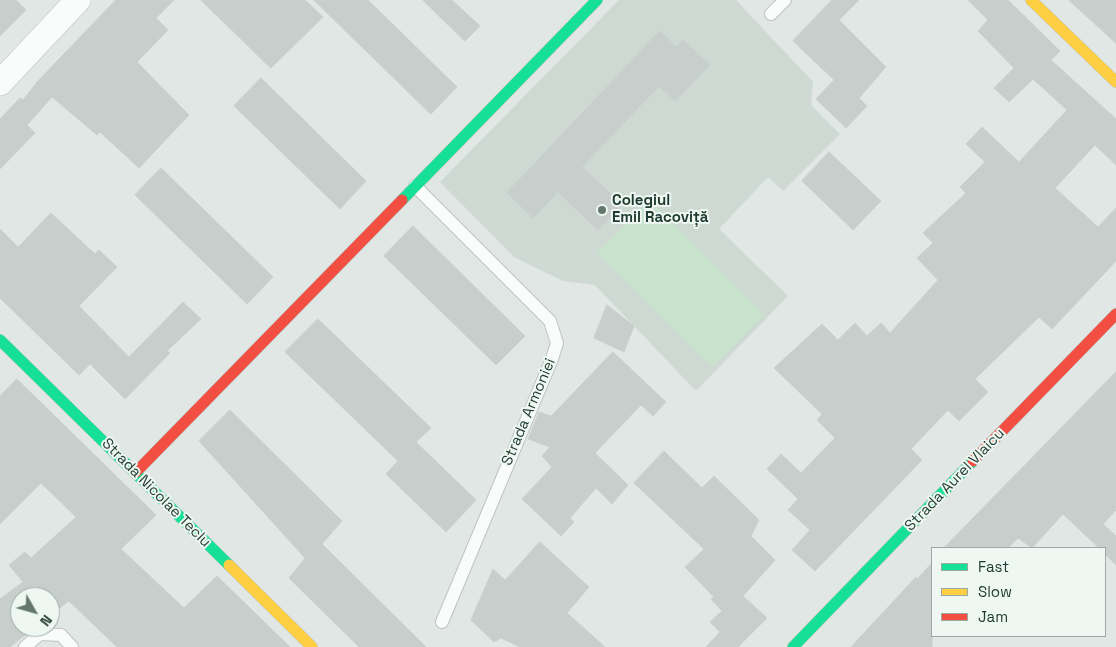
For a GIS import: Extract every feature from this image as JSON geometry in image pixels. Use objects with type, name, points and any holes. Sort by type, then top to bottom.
[{"type":"street","points":[[0,83],[78,0]]},
{"type":"street","points":[[136,473],[597,0]]},
{"type":"street","points":[[1031,0],[1116,82]]},
{"type":"street","name":"Strada Aurel Vlaicu","points":[[793,647],[1116,314]]},
{"type":"street","name":"Strada Nicolae Teclu","points":[[0,340],[312,647]]},
{"type":"lane","points":[[771,14],[785,0]]},
{"type":"lane","name":"Strada Armoniei","points":[[415,186],[550,321],[556,342],[552,359],[442,622]]},
{"type":"lane","points":[[25,647],[40,634],[61,635],[72,647]]},
{"type":"shaded area","name":"Colegiul Emil Racoviță","points":[[619,0],[736,0],[813,82],[811,105],[840,134],[783,191],[768,177],[719,229],[788,296],[696,391],[595,285],[563,281],[514,257],[440,182]]},
{"type":"green space","points":[[650,200],[765,315],[712,367],[597,253]]},
{"type":"building","points":[[0,0],[16,0],[26,10],[0,36]]},
{"type":"building","points":[[116,0],[174,0],[156,18],[168,30],[137,62],[189,115],[139,168],[100,132],[97,135],[52,97],[27,125],[35,133],[0,169],[0,119],[20,98],[23,100],[38,81]]},
{"type":"building","points":[[201,0],[305,0],[323,17],[271,68]]},
{"type":"building","points":[[314,0],[368,0],[457,87],[431,114]]},
{"type":"building","points":[[423,0],[452,0],[480,26],[465,41]]},
{"type":"building","points":[[832,0],[859,0],[839,20],[886,67],[859,98],[867,106],[846,128],[816,99],[834,80],[793,41]]},
{"type":"building","points":[[968,0],[1008,0],[1060,51],[1051,60],[1116,119],[1116,165],[1095,145],[1055,188],[1098,227],[1116,208],[1116,261],[1052,329],[1039,317],[975,379],[988,392],[959,421],[948,410],[911,449],[922,460],[815,571],[792,550],[810,530],[788,510],[798,499],[767,469],[781,454],[801,473],[835,438],[817,420],[822,414],[774,368],[822,324],[838,340],[855,323],[867,336],[881,323],[890,333],[938,280],[917,258],[933,243],[923,233],[966,193],[960,187],[985,162],[966,144],[982,127],[1019,162],[1067,110],[1033,79],[1009,102],[994,88],[1014,68],[978,31],[988,20]]},
{"type":"building","points":[[1069,0],[1116,0],[1116,43]]},
{"type":"building","name":"Colegiul Emil Racoviță","points":[[660,31],[676,47],[683,40],[710,65],[675,101],[659,86],[582,167],[622,204],[598,230],[558,192],[533,218],[507,193]]},
{"type":"building","points":[[261,78],[366,181],[340,209],[234,106]]},
{"type":"building","points":[[829,152],[881,201],[853,230],[802,181]]},
{"type":"building","points":[[161,168],[273,277],[247,304],[135,195]]},
{"type":"building","points":[[51,213],[95,254],[99,250],[117,267],[79,306],[129,357],[183,302],[201,319],[167,351],[170,353],[125,399],[90,364],[79,375],[0,298],[0,229],[18,247]]},
{"type":"building","points":[[413,226],[525,336],[496,365],[384,256]]},
{"type":"building","points":[[607,305],[634,326],[624,352],[594,338]]},
{"type":"building","points":[[318,319],[431,428],[416,442],[476,500],[446,532],[386,474],[398,461],[285,352]]},
{"type":"building","points":[[613,352],[666,402],[653,416],[641,405],[595,453],[628,485],[612,504],[596,488],[570,518],[574,522],[561,536],[522,499],[552,467],[542,456],[550,447],[528,439],[539,412],[551,416]]},
{"type":"building","points":[[1116,372],[1116,510],[1103,524],[1116,536],[1116,565],[1106,555],[1106,547],[1098,547],[1063,514],[1033,547],[1018,538],[1009,547],[945,547]]},
{"type":"building","points":[[17,379],[156,515],[121,549],[184,608],[217,576],[290,647],[117,647],[69,601],[60,608],[60,587],[16,587],[23,582],[9,565],[25,552],[31,558],[76,517],[41,483],[0,524],[0,396]]},
{"type":"building","points":[[230,410],[342,521],[322,544],[426,647],[359,647],[289,578],[305,558],[199,441]]},
{"type":"building","points":[[664,451],[702,488],[714,476],[759,520],[751,536],[775,560],[743,596],[767,618],[738,647],[706,647],[720,632],[710,622],[722,611],[711,599],[714,597],[685,567],[704,549],[634,483]]},
{"type":"building","points":[[540,542],[589,587],[567,613],[605,647],[520,647],[501,638],[494,642],[471,620],[493,569],[505,580]]},
{"type":"building","points":[[931,564],[932,647],[851,647],[916,577],[917,579]]},
{"type":"building","points":[[10,592],[10,637],[22,637],[10,647],[0,647],[0,599]]},
{"type":"traffic: fast","points":[[402,200],[597,0]]},
{"type":"traffic: fast","points":[[0,340],[229,565]]},
{"type":"traffic: fast","points":[[793,647],[973,461]]},
{"type":"traffic: slow","points":[[1031,0],[1116,82]]},
{"type":"traffic: slow","points":[[229,565],[312,647]]},
{"type":"traffic: jam","points":[[135,473],[402,200]]},
{"type":"traffic: jam","points":[[973,461],[1116,314]]},
{"type":"place","name":"Colegiul Emil Racoviță","points":[[602,210]]}]
